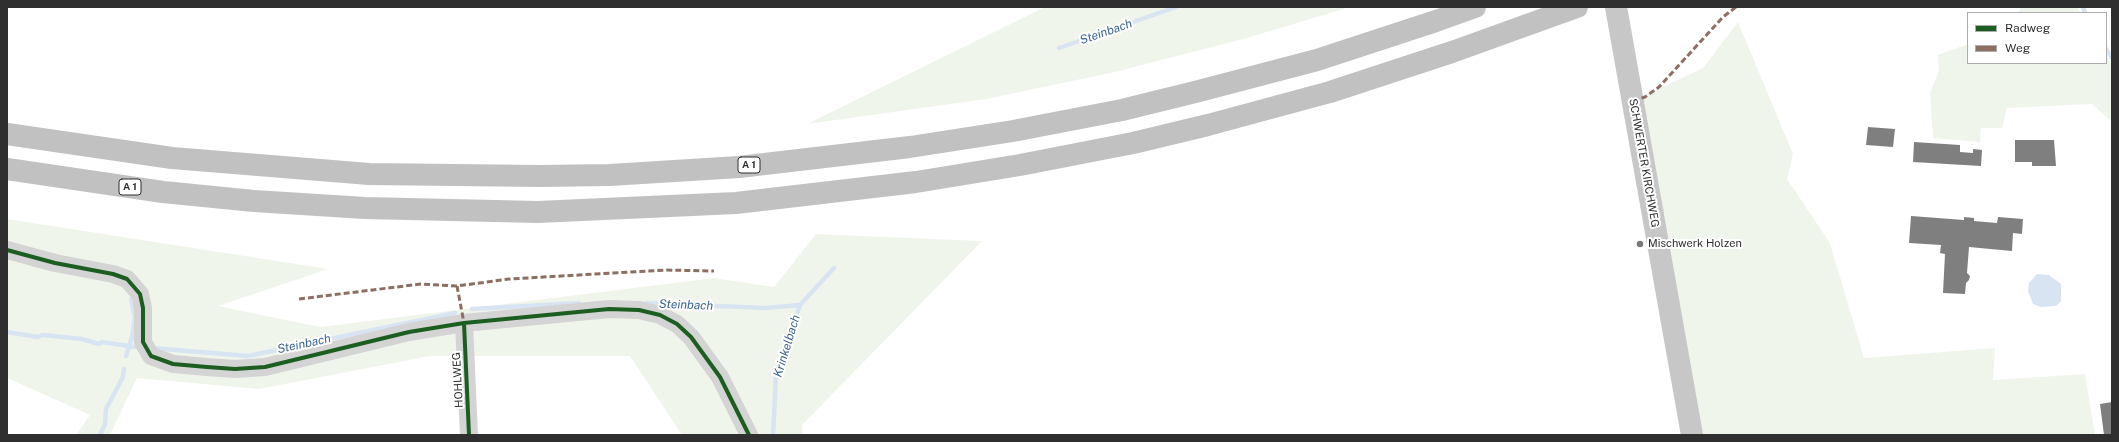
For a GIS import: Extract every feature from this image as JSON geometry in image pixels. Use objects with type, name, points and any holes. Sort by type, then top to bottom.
[{"type":"highway","name":"A 1","points":[[7,134],[172,158],[369,174],[540,176],[617,175],[739,166],[903,148],[1013,131],[1122,110],[1317,60],[1475,7]]},
{"type":"highway","name":"A 1","points":[[7,170],[170,193],[262,202],[365,208],[538,212],[744,202],[916,182],[1020,165],[1208,125],[1330,92],[1452,52],[1577,7]]},
{"type":"main road","name":"SCHWERTER KIRCHWEG","points":[[1616,7],[1689,434]]},
{"type":"street","points":[[7,250],[55,263],[113,274],[127,279],[140,294],[144,308],[142,342],[151,356],[173,364],[235,369],[264,367],[409,332],[464,324],[609,309],[639,310],[660,315],[677,324],[691,337],[720,377],[749,435]]},
{"type":"street","name":"HOHLWEG","points":[[464,324],[469,435]]},
{"type":"shaded area","points":[[1045,7],[1350,7],[1247,38],[1115,72],[986,99],[807,124]]},
{"type":"shaded area","points":[[2021,7],[2077,7],[2080,12],[2018,12]]},
{"type":"shaded area","points":[[1738,22],[1793,154],[1787,179],[1830,243],[1864,358],[1995,348],[1993,380],[2085,374],[2095,435],[1692,435],[1633,101],[1703,68]]},
{"type":"shaded area","points":[[1967,44],[1967,64],[2107,64],[2107,57],[2112,65],[2112,122],[2092,104],[2007,108],[2002,128],[1981,128],[1980,142],[1933,138],[1930,93],[1939,71],[1938,55]]},
{"type":"shaded area","points":[[7,219],[328,269],[218,306],[320,327],[714,278],[774,287],[816,234],[982,241],[802,425],[803,435],[682,435],[630,356],[430,356],[259,389],[137,378],[110,435],[76,435],[90,415],[7,378]]},
{"type":"water","points":[[2037,274],[2049,275],[2061,284],[2061,301],[2056,306],[2041,307],[2033,304],[2028,291],[2029,283]]},
{"type":"building","points":[[1868,127],[1895,129],[1893,147],[1866,145]]},
{"type":"building","points":[[2015,140],[2054,140],[2056,166],[2032,166],[2032,162],[2015,162]]},
{"type":"building","points":[[1914,142],[1960,145],[1960,152],[1973,153],[1973,149],[1982,150],[1981,166],[1913,162]]},
{"type":"building","points":[[1911,216],[1964,220],[1964,217],[1974,218],[1974,221],[1997,223],[1998,217],[2023,219],[2022,234],[2013,233],[2012,251],[1969,247],[1967,273],[1970,276],[1966,283],[1965,294],[1943,293],[1945,254],[1940,253],[1941,245],[1909,243]]},
{"type":"building","points":[[2112,402],[2112,435],[2104,435],[2100,404]]},
{"type":"waterway","name":"Steinbach","points":[[1059,48],[1176,7]]},
{"type":"waterway","points":[[2083,7],[2085,12]]},
{"type":"waterway","points":[[2107,50],[2112,58]]},
{"type":"waterway","name":"Steinbach","points":[[646,303],[766,308],[800,305],[834,268]]},
{"type":"waterway","points":[[126,356],[132,337],[135,317],[131,299]]},
{"type":"waterway","name":"Steinbach","points":[[472,309],[579,303]]},
{"type":"waterway","name":"Krinkelbach","points":[[773,435],[776,376],[800,305]]},
{"type":"waterway","name":"Steinbach","points":[[152,348],[248,356],[455,313]]},
{"type":"waterway","name":"Steinbach","points":[[7,332],[38,337],[43,335],[82,339],[99,344],[102,342],[135,347]]},
{"type":"waterway","points":[[100,435],[105,424],[106,409],[123,377],[124,369]]},
{"type":"marked path","points":[[1633,101],[1645,97],[1659,87],[1723,17],[1736,7]]},
{"type":"marked path","points":[[299,299],[421,284],[457,286],[509,279],[666,270],[714,271]]},
{"type":"marked path","points":[[457,286],[464,323]]},
{"type":"cycle path","points":[[7,250],[55,263],[113,274],[127,279],[140,294],[143,308],[143,342],[151,356],[173,364],[235,369],[265,367],[409,332],[464,323],[609,309],[639,310],[660,315],[677,324],[691,337],[720,377],[749,435]]},
{"type":"cycle path","points":[[464,323],[469,435]]},
{"type":"place","name":"Mischwerk Holzen","points":[[1640,244]]}]
